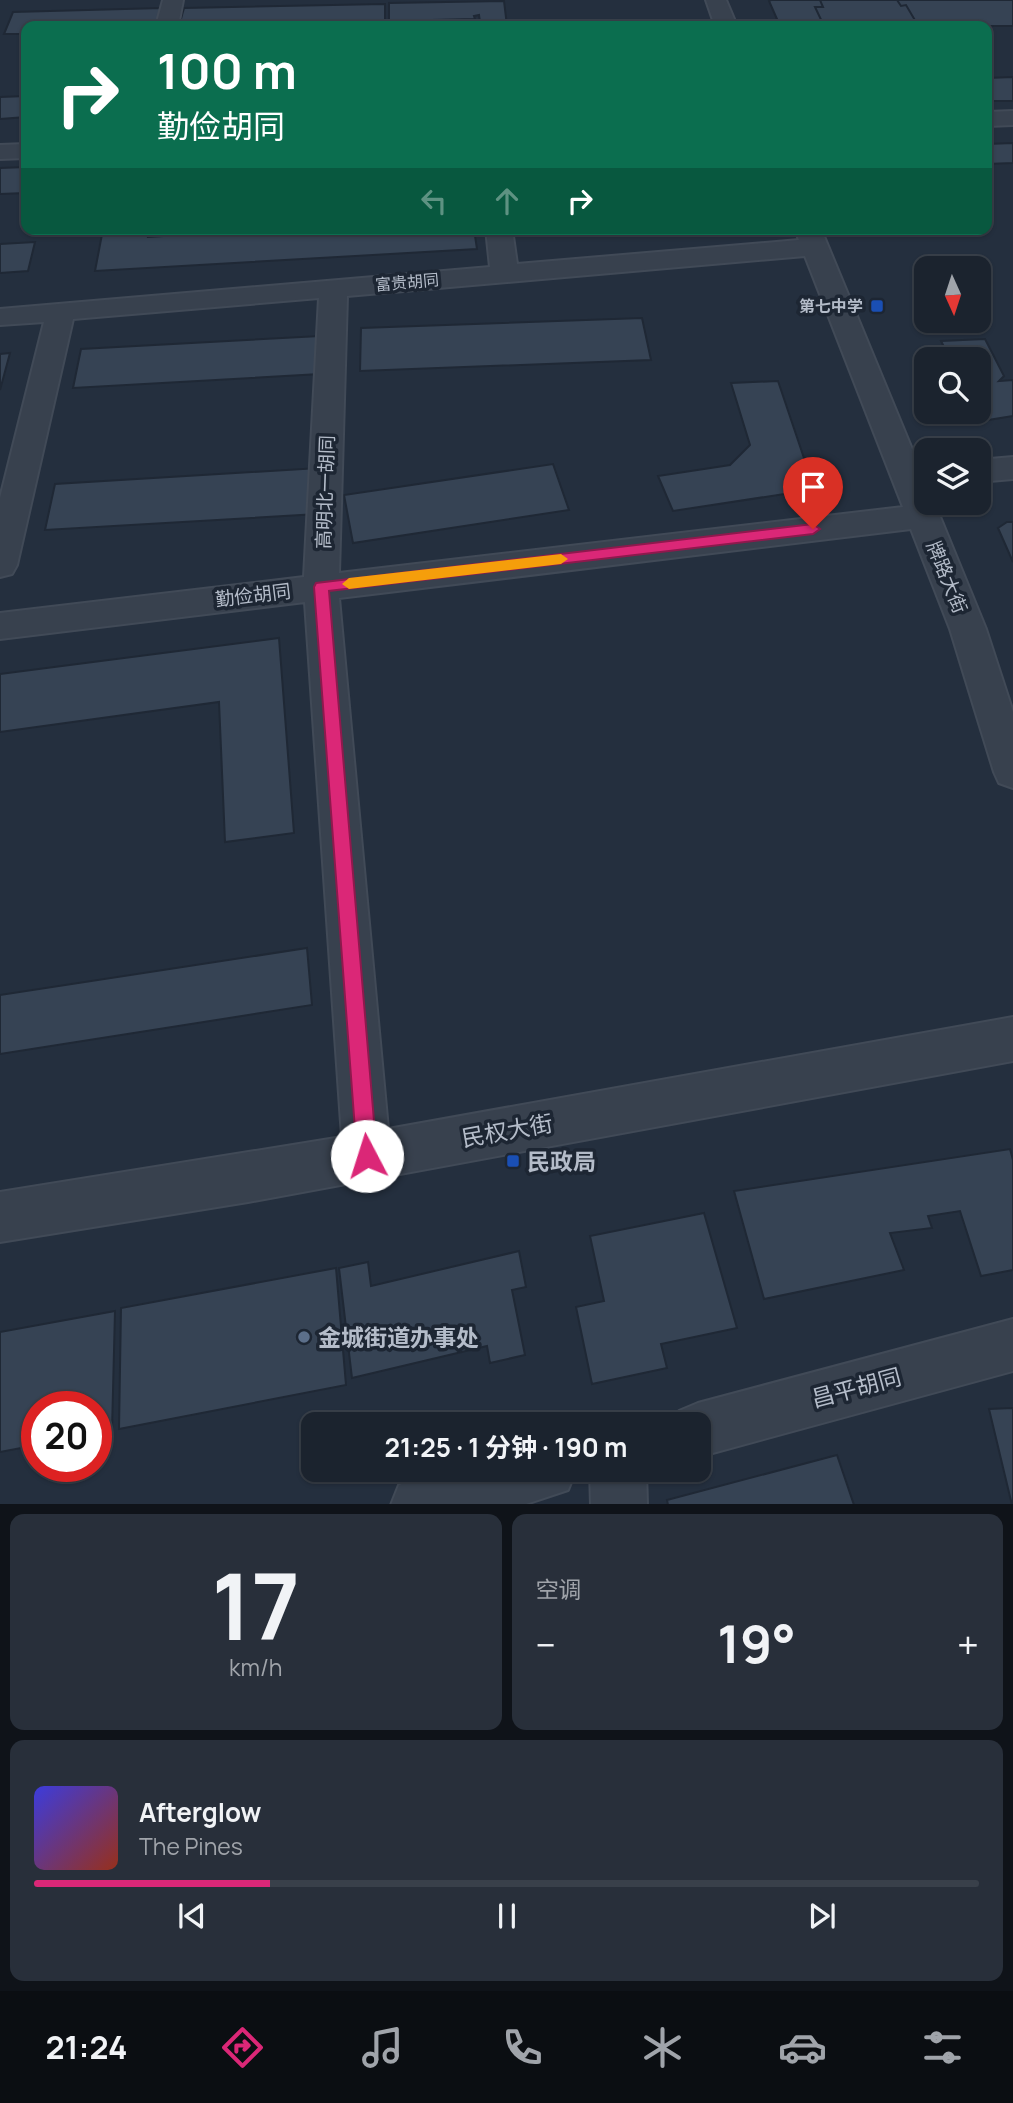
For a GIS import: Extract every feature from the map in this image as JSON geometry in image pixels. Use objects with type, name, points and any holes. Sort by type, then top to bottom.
[{"type":"street","points":[[168,21],[173,0]]},
{"type":"street","points":[[716,0],[724,21]]},
{"type":"street","points":[[992,119],[1013,118]]},
{"type":"street","points":[[0,152],[21,151]]},
{"type":"street","points":[[500,235],[504,274]]},
{"type":"street","name":"富贵胡同","points":[[0,317],[504,274],[811,238]]},
{"type":"street","name":"牌路大街","points":[[811,238],[914,472]]},
{"type":"street","name":"高明北一胡同","points":[[333,288],[321,587],[367,1156]]},
{"type":"street","points":[[0,565],[61,312]]},
{"type":"street","points":[[991,470],[1013,468]]},
{"type":"street","name":"牌路大街","points":[[923,516],[968,629],[1013,772]]},
{"type":"street","name":"勤俭胡同","points":[[0,626],[923,516]]},
{"type":"street","name":"民权大街","points":[[0,1217],[248,1178],[1013,1039]]},
{"type":"street","name":"昌平胡同","points":[[711,1426],[1013,1345]]},
{"type":"street","points":[[419,1504],[502,1482]]},
{"type":"street","points":[[619,1482],[620,1504]]},
{"type":"building","points":[[820,0],[897,0],[901,6],[906,5],[915,21],[822,21],[815,7],[823,7]]},
{"type":"building","points":[[1013,0],[1013,26],[992,26],[992,21],[778,21],[769,1]]},
{"type":"building","points":[[504,1],[506,21],[480,21],[479,15],[474,16],[475,19],[389,21],[389,3]]},
{"type":"building","points":[[385,4],[385,21],[180,21],[184,8]]},
{"type":"building","points":[[162,8],[159,21],[21,21],[21,34],[4,34],[13,12]]},
{"type":"building","points":[[1013,77],[1013,101],[992,101],[992,78]]},
{"type":"building","points":[[21,96],[21,117],[0,119],[0,97]]},
{"type":"building","points":[[1013,143],[1013,163],[992,164],[992,144]]},
{"type":"building","points":[[21,167],[21,193],[0,194],[0,168]]},
{"type":"building","points":[[102,235],[475,235],[477,249],[95,271]]},
{"type":"building","points":[[35,242],[28,271],[0,273],[0,244]]},
{"type":"building","points":[[642,318],[651,360],[360,371],[361,328]]},
{"type":"building","points":[[320,336],[320,374],[73,388],[81,349]]},
{"type":"building","points":[[985,339],[989,347],[944,347],[941,341]]},
{"type":"building","points":[[991,351],[1004,376],[999,381],[1013,380],[1013,416],[991,420]]},
{"type":"building","points":[[10,353],[0,390],[0,354]]},
{"type":"building","points":[[778,381],[808,470],[789,479],[791,493],[673,511],[658,476],[730,465],[750,445],[731,383]]},
{"type":"building","points":[[553,464],[569,510],[353,543],[344,495]]},
{"type":"building","points":[[319,468],[318,514],[45,530],[55,484]]},
{"type":"building","points":[[1007,522],[1013,522],[1013,562],[998,528]]},
{"type":"building","points":[[279,638],[294,833],[225,842],[219,702],[0,732],[0,674]]},
{"type":"building","points":[[307,948],[312,1005],[0,1054],[0,995]]},
{"type":"building","points":[[1010,1149],[1013,1160],[1013,1270],[981,1276],[960,1211],[928,1216],[932,1228],[890,1233],[904,1270],[764,1299],[734,1191]]},
{"type":"building","points":[[704,1213],[737,1328],[661,1344],[667,1368],[592,1384],[576,1307],[604,1301],[590,1236]]},
{"type":"building","points":[[519,1251],[526,1287],[512,1290],[525,1355],[490,1363],[487,1346],[352,1378],[339,1268],[368,1262],[371,1286]]},
{"type":"building","points":[[336,1268],[346,1385],[119,1429],[121,1308]]},
{"type":"building","points":[[115,1311],[112,1431],[112,1391],[21,1391],[21,1448],[0,1452],[0,1332]]},
{"type":"building","points":[[1013,1408],[1013,1504],[1012,1504],[989,1409]]},
{"type":"building","points":[[837,1455],[854,1504],[668,1504],[667,1500]]},
{"type":"slow traffic","points":[[349,584],[561,559]]},
{"type":"place","name":"第七中学","points":[[877,306]]},
{"type":"place","name":"民政局","points":[[513,1161]]},
{"type":"place","name":"金城街道办事处","points":[[304,1337]]},
{"type":"route","points":[[367,1156],[321,587],[813,529]]}]
